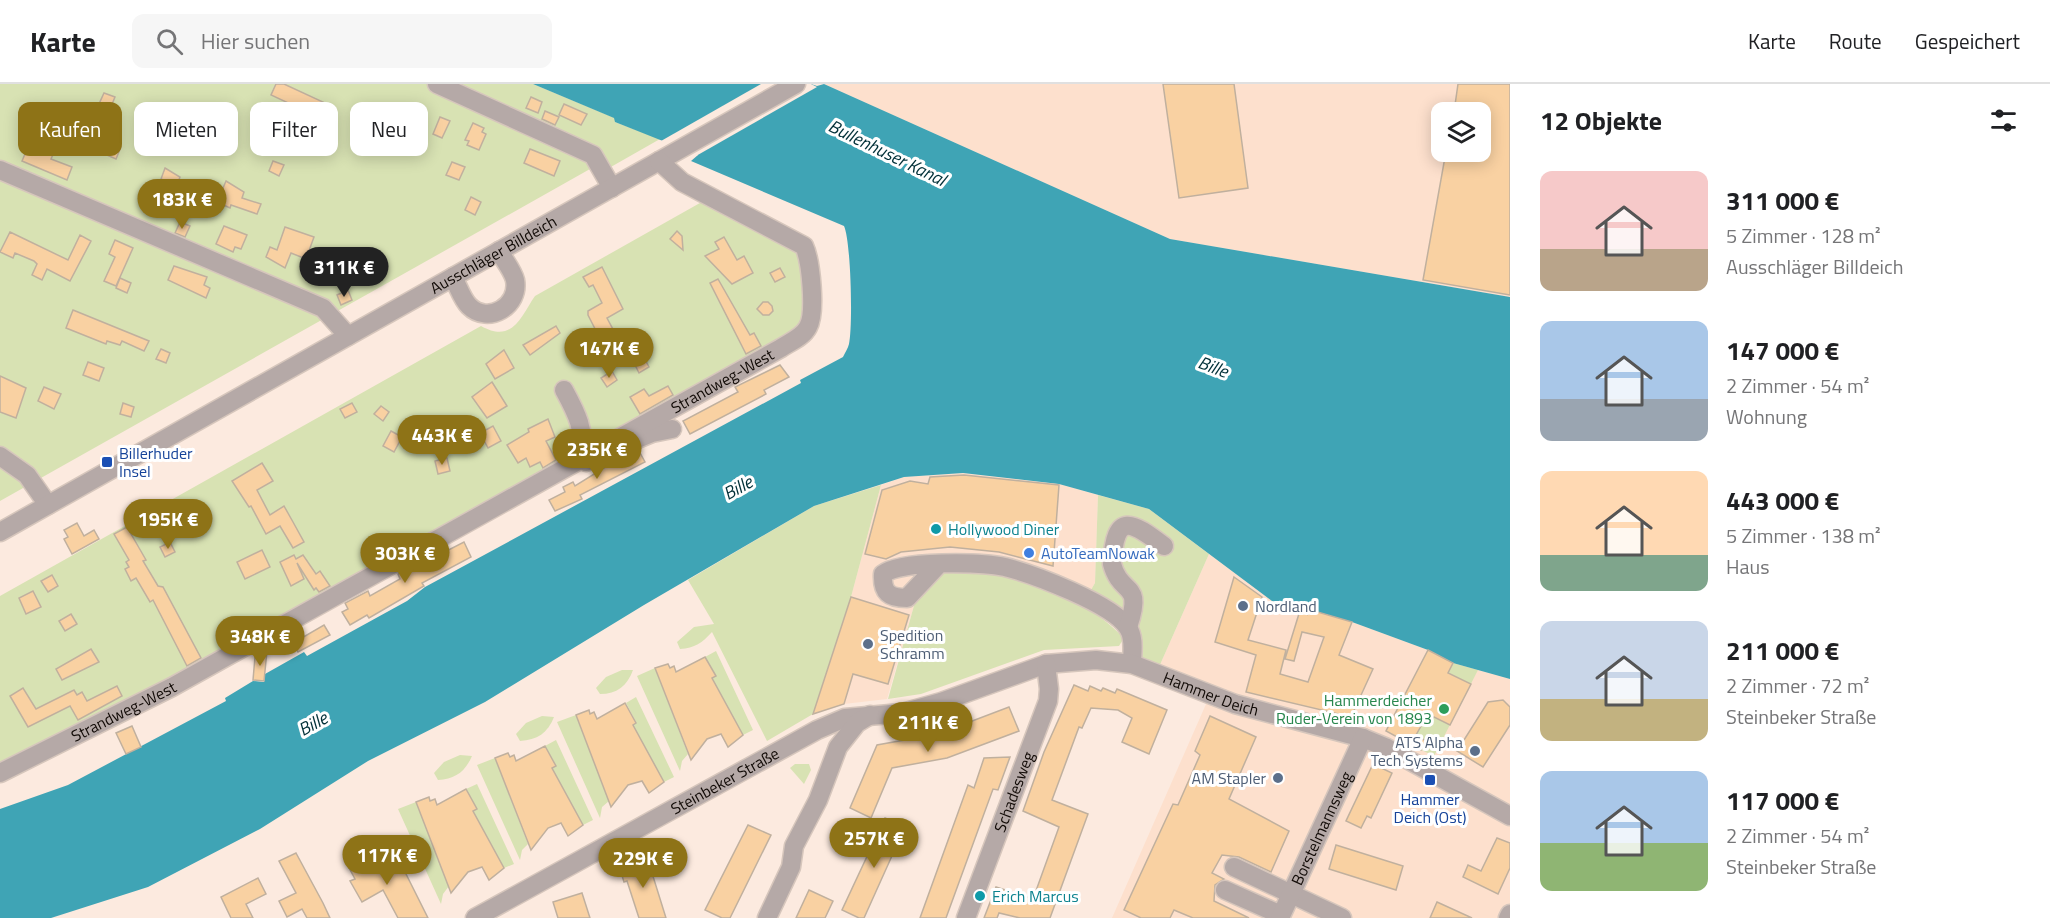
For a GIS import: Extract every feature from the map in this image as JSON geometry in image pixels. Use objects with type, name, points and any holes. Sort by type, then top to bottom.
[{"type":"street","points":[[437,84],[593,155],[612,188]]},
{"type":"street","name":"Ausschläger Billdeich","points":[[0,532],[796,84]]},
{"type":"street","name":"Strandweg-West","points":[[0,773],[171,687],[580,458],[782,348],[805,332],[811,322],[809,269],[804,246],[682,182],[659,161]]},
{"type":"street","points":[[0,170],[323,308],[348,336]]},
{"type":"street","points":[[453,277],[469,306],[484,314],[502,311],[514,298],[515,280],[500,251]]},
{"type":"street","points":[[564,390],[580,420],[583,446],[580,458],[586,462],[637,438],[672,429]]},
{"type":"street","points":[[0,456],[27,475],[48,505]]},
{"type":"street","points":[[1128,627],[1134,595],[1112,564],[1119,530],[1125,526],[1137,526],[1164,546]]},
{"type":"street","points":[[939,564],[1004,567],[1054,583],[1117,617],[1128,627],[1132,637],[1132,664]]},
{"type":"street","name":"Steinbeker Straße","points":[[474,918],[818,730],[845,718],[870,714],[902,713],[1046,664],[1096,660],[1132,664]]},
{"type":"street","name":"Schadesweg","points":[[966,918],[1048,701],[1050,689],[1046,664]]},
{"type":"street","name":"Hammer Deich","points":[[1132,664],[1235,704],[1363,738],[1385,747],[1510,816]]},
{"type":"street","points":[[767,918],[791,867],[794,846],[818,800],[838,747],[857,723],[870,714]]},
{"type":"street","points":[[818,730],[823,745],[838,747]]},
{"type":"street","name":"Borstelmannsweg","points":[[1280,917],[1363,738]]},
{"type":"street","points":[[1234,867],[1290,896],[1342,918]]},
{"type":"street","points":[[1225,890],[1280,917]]},
{"type":"shaded area","points":[[824,84],[1510,84],[1510,297],[1170,239]]},
{"type":"shaded area","points":[[963,473],[1059,484],[1098,495],[1095,583],[1088,595],[915,602],[887,699],[844,704],[813,714],[851,597],[881,485],[904,477]]},
{"type":"shaded area","points":[[1209,554],[1272,601],[1352,622],[1428,650],[1453,663],[1510,679],[1510,918],[1112,918],[1210,695],[1159,667]]},
{"type":"green space","points":[[0,84],[533,84],[615,118],[615,122],[660,139],[595,176],[590,169],[0,501]]},
{"type":"green space","points":[[707,199],[800,238],[816,330],[0,778],[0,596],[481,326],[492,331],[508,330],[520,319],[535,296]]},
{"type":"green space","points":[[881,485],[851,597],[813,714],[767,741],[712,632],[698,644],[680,649],[677,642],[694,627],[714,624],[688,580],[814,506]]},
{"type":"green space","points":[[1098,495],[1149,509],[1209,554],[1159,667],[1138,655],[1138,632],[1088,595],[1095,583]]},
{"type":"green space","points":[[943,572],[996,573],[1036,583],[1084,606],[1112,626],[1124,638],[1119,646],[1044,650],[921,694],[888,699],[915,602]]},
{"type":"green space","points":[[716,651],[753,730],[743,735],[712,678],[716,676],[705,657]]},
{"type":"green space","name":"Hammerdeicher Ruder-Verein von 1893","points":[[1453,663],[1478,670],[1434,756],[1411,745]]},
{"type":"green space","points":[[655,668],[688,754],[682,761],[680,771],[637,676]]},
{"type":"green space","points":[[622,670],[633,670],[624,685],[616,691],[600,694],[596,688],[606,677]]},
{"type":"green space","points":[[636,697],[674,777],[664,782],[633,725],[636,722],[626,703]]},
{"type":"green space","points":[[576,715],[609,801],[602,807],[600,818],[557,722]]},
{"type":"green space","points":[[542,716],[554,717],[552,723],[537,737],[520,741],[516,734],[526,723]]},
{"type":"green space","points":[[556,740],[593,820],[583,825],[552,768],[556,765],[545,746]]},
{"type":"green space","points":[[460,755],[472,756],[463,770],[449,778],[438,780],[434,773],[444,762]]},
{"type":"green space","points":[[495,758],[528,844],[522,850],[520,860],[477,765]]},
{"type":"green space","points":[[795,764],[809,764],[811,770],[804,784],[790,768]]},
{"type":"green space","points":[[477,784],[514,864],[504,868],[473,811],[476,809],[466,789]]},
{"type":"green space","points":[[416,802],[449,886],[443,894],[441,904],[398,809]]},
{"type":"water","points":[[533,84],[811,84],[817,86],[824,84],[1170,239],[1510,297],[1510,679],[1453,663],[1428,650],[1352,622],[1272,601],[1149,509],[1059,484],[963,473],[904,477],[814,506],[644,605],[485,702],[368,761],[260,829],[148,887],[51,918],[0,918],[0,809],[68,785],[226,701],[225,698],[253,681],[264,682],[265,674],[304,652],[307,656],[407,601],[425,587],[801,383],[800,380],[843,357],[849,344],[851,320],[850,265],[844,226],[691,161],[698,155],[615,122],[614,118]]},
{"type":"pier","points":[[761,84],[811,84],[817,87],[696,156],[661,141]]},
{"type":"building","points":[[276,84],[284,84],[323,102],[286,102],[271,95]]},
{"type":"building","points":[[1163,84],[1234,84],[1248,188],[1179,198]]},
{"type":"building","points":[[1458,84],[1510,84],[1510,295],[1423,280],[1444,162],[1491,162],[1491,102],[1455,102]]},
{"type":"building","points":[[104,93],[115,97],[113,102],[100,102]]},
{"type":"building","points":[[531,97],[542,102],[538,113],[526,108]]},
{"type":"building","points":[[564,104],[587,114],[581,125],[559,115]]},
{"type":"building","points":[[545,111],[559,117],[555,125],[542,119]]},
{"type":"building","points":[[440,117],[450,121],[442,138],[433,134]]},
{"type":"building","points":[[473,123],[484,128],[482,132],[486,134],[479,150],[467,145],[469,141],[465,140]]},
{"type":"building","points":[[530,149],[560,161],[554,176],[524,163]]},
{"type":"building","points":[[24,156],[52,156],[51,159],[72,167],[67,180],[22,161]]},
{"type":"building","points":[[273,161],[284,165],[279,176],[269,171]]},
{"type":"building","points":[[452,162],[465,167],[459,180],[446,175]]},
{"type":"building","points":[[165,168],[180,177],[175,190],[164,185],[166,181],[161,179]]},
{"type":"building","points":[[226,181],[244,192],[242,198],[261,204],[257,214],[231,205],[230,208],[217,202]]},
{"type":"building","points":[[471,197],[481,202],[475,215],[465,210]]},
{"type":"building","points":[[180,222],[190,226],[185,237],[175,233]]},
{"type":"building","points":[[224,226],[247,235],[241,249],[235,247],[233,252],[216,244]]},
{"type":"building","points":[[285,227],[314,237],[306,259],[291,253],[285,268],[266,257],[270,247],[277,250]]},
{"type":"building","points":[[677,231],[682,236],[683,250],[670,239]]},
{"type":"building","points":[[10,232],[68,260],[80,235],[91,241],[70,281],[47,269],[42,280],[32,275],[37,264],[34,261],[15,253],[13,258],[0,252]]},
{"type":"building","points":[[724,237],[737,260],[744,256],[753,273],[732,284],[705,256],[719,249],[715,242]]},
{"type":"building","points":[[115,240],[133,248],[116,286],[104,281],[115,257],[109,254]]},
{"type":"building","points":[[174,266],[207,277],[204,285],[210,288],[206,298],[168,280]]},
{"type":"building","points":[[602,267],[623,309],[607,318],[622,346],[634,339],[649,367],[639,373],[630,355],[613,364],[588,315],[588,311],[602,303],[593,285],[589,287],[583,277]]},
{"type":"building","points":[[780,268],[785,277],[775,282],[770,273]]},
{"type":"building","points":[[120,278],[131,283],[127,293],[116,288]]},
{"type":"building","points":[[718,279],[750,335],[754,333],[761,346],[746,354],[710,283]]},
{"type":"building","points":[[348,290],[352,300],[341,305],[337,295]]},
{"type":"building","points":[[763,302],[768,302],[772,306],[773,311],[769,315],[763,315],[757,309]]},
{"type":"building","points":[[73,310],[149,341],[144,351],[122,341],[120,345],[107,341],[106,344],[66,328]]},
{"type":"building","points":[[556,326],[560,333],[530,355],[523,345]]},
{"type":"building","points":[[161,349],[170,353],[166,363],[156,359]]},
{"type":"building","points":[[504,350],[514,368],[495,379],[486,364]]},
{"type":"building","points":[[88,362],[104,368],[99,381],[83,375]]},
{"type":"building","points":[[780,365],[789,377],[764,390],[766,394],[690,434],[683,421],[738,392],[735,387]]},
{"type":"building","points":[[612,371],[617,380],[607,387],[601,378]]},
{"type":"building","points":[[0,376],[26,388],[16,418],[0,412]]},
{"type":"building","points":[[492,382],[507,406],[487,418],[472,397]]},
{"type":"building","points":[[668,386],[673,395],[640,414],[630,397],[644,389],[649,396]]},
{"type":"building","points":[[44,387],[61,394],[54,409],[38,401]]},
{"type":"building","points":[[123,403],[134,407],[131,417],[120,414]]},
{"type":"building","points":[[352,403],[357,412],[345,418],[340,409]]},
{"type":"building","points":[[381,406],[389,412],[383,421],[374,414]]},
{"type":"building","points":[[548,419],[555,437],[546,441],[556,460],[543,468],[540,462],[530,467],[526,458],[518,463],[507,445],[529,432],[528,429]]},
{"type":"building","points":[[493,426],[501,441],[488,448],[480,433]]},
{"type":"building","points":[[391,431],[402,437],[394,452],[383,446]]},
{"type":"building","points":[[639,451],[645,462],[580,495],[582,499],[555,511],[549,500],[565,492],[563,487],[573,482],[575,486],[628,453]]},
{"type":"building","points":[[447,458],[450,471],[438,474],[435,461]]},
{"type":"building","points":[[262,463],[273,481],[257,490],[270,515],[284,506],[304,542],[293,548],[280,526],[266,534],[251,506],[249,507],[232,481]]},
{"type":"building","points":[[964,475],[1059,485],[1053,566],[999,552],[950,547],[901,552],[886,559],[865,554],[882,490],[910,481],[928,484],[930,477]]},
{"type":"building","points":[[77,523],[84,536],[94,530],[99,539],[72,554],[64,539],[68,537],[64,530]]},
{"type":"building","points":[[127,527],[146,560],[143,561],[158,586],[163,587],[201,658],[187,666],[153,600],[150,602],[136,578],[131,581],[125,569],[129,567],[126,562],[129,560],[114,534]]},
{"type":"building","points":[[170,542],[175,552],[165,557],[160,547]]},
{"type":"building","points":[[464,542],[471,557],[422,583],[424,586],[369,618],[367,615],[350,625],[342,612],[348,609],[345,603],[368,591],[370,596],[400,579],[398,574],[432,555],[433,558]]},
{"type":"building","points":[[262,550],[270,567],[245,579],[237,562]]},
{"type":"building","points":[[294,555],[296,559],[303,555],[316,574],[320,571],[330,586],[319,592],[316,588],[314,590],[297,563],[304,579],[291,586],[280,562]]},
{"type":"building","points":[[52,575],[58,586],[48,592],[41,581]]},
{"type":"building","points":[[1234,577],[1262,597],[1248,640],[1286,650],[1280,674],[1308,682],[1324,637],[1302,632],[1294,661],[1285,659],[1302,604],[1310,606],[1307,615],[1311,610],[1352,622],[1339,655],[1373,669],[1351,717],[1246,692],[1256,655],[1215,642]]},
{"type":"building","points":[[33,591],[41,607],[26,614],[19,598]]},
{"type":"building","name":"Spedition Schramm","points":[[851,597],[909,615],[888,684],[853,674],[844,704],[813,714]]},
{"type":"building","points":[[71,614],[77,624],[65,631],[59,621]]},
{"type":"building","points":[[324,625],[330,635],[298,652],[293,643]]},
{"type":"building","points":[[91,649],[99,662],[62,680],[56,669]]},
{"type":"building","points":[[1428,650],[1453,663],[1448,673],[1471,684],[1450,725],[1428,714],[1416,735],[1426,741],[1421,750],[1386,731]]},
{"type":"building","points":[[267,651],[264,681],[253,680],[255,657]]},
{"type":"building","points":[[705,657],[716,676],[712,678],[743,735],[728,747],[721,734],[707,739],[691,760],[655,668],[668,664],[670,668],[674,666],[676,672]]},
{"type":"building","points":[[1074,685],[1088,691],[1090,686],[1101,691],[1103,688],[1115,693],[1117,689],[1167,710],[1149,754],[1122,742],[1132,718],[1118,710],[1091,708],[1082,728],[1079,727],[1052,800],[1088,814],[1050,918],[1020,918],[999,913],[997,918],[984,918],[996,887],[1033,899],[1059,827],[1023,811],[1044,752]]},
{"type":"building","points":[[117,686],[122,696],[78,720],[70,706],[28,727],[10,696],[23,688],[36,709],[74,690],[77,695],[82,692],[87,701]]},
{"type":"building","points":[[1503,700],[1510,707],[1510,725],[1483,767],[1457,751],[1488,702]]},
{"type":"building","points":[[625,703],[636,723],[633,725],[664,782],[649,793],[642,781],[628,785],[611,807],[576,715],[589,710],[590,714],[594,712],[597,719]]},
{"type":"building","points":[[1009,707],[1019,731],[947,758],[892,768],[871,818],[850,808],[877,745],[938,734]]},
{"type":"building","points":[[1210,716],[1256,737],[1229,799],[1289,831],[1271,872],[1239,857],[1222,855],[1212,873],[1224,879],[1215,885],[1214,901],[1249,918],[1193,918],[1174,910],[1170,918],[1141,918],[1124,910],[1173,804],[1178,805],[1200,755],[1195,751]]},
{"type":"building","points":[[132,726],[141,747],[126,754],[116,733]]},
{"type":"building","points":[[545,746],[556,766],[552,768],[583,825],[568,836],[561,823],[548,828],[531,850],[495,758],[508,753],[510,757],[514,755],[516,761]]},
{"type":"building","points":[[1010,757],[998,790],[993,789],[946,918],[920,918],[968,785],[974,788],[984,758]]},
{"type":"building","points":[[1373,764],[1392,773],[1371,818],[1367,816],[1361,828],[1346,821]]},
{"type":"building","points":[[466,789],[477,809],[473,811],[504,868],[489,880],[482,867],[468,872],[451,893],[416,802],[429,797],[430,801],[435,799],[437,805]]},
{"type":"building","points":[[885,818],[905,827],[864,918],[859,918],[842,910]]},
{"type":"building","points":[[748,825],[771,835],[730,918],[722,918],[705,910]]},
{"type":"building","points":[[1497,838],[1510,843],[1510,868],[1498,894],[1463,877],[1468,865],[1481,871]]},
{"type":"building","points":[[1336,845],[1403,866],[1396,890],[1329,869]]},
{"type":"building","points":[[296,853],[330,918],[307,918],[302,909],[287,917],[279,901],[296,893],[279,861]]},
{"type":"building","points":[[364,855],[372,869],[397,856],[428,918],[398,918],[383,890],[362,902],[350,881],[355,879],[347,864]]},
{"type":"building","points":[[647,857],[666,918],[639,918],[627,881],[624,882],[619,866]]},
{"type":"building","points":[[258,878],[266,894],[246,904],[253,918],[231,918],[221,897]]},
{"type":"building","points":[[809,890],[833,901],[825,918],[796,918]]},
{"type":"building","points":[[582,893],[590,918],[558,918],[553,902]]},
{"type":"building","points":[[1437,902],[1472,918],[1430,918]]},
{"type":"place","name":"Billerhuder Insel","points":[[107,462]]},
{"type":"place","name":"Hollywood Diner","points":[[936,529]]},
{"type":"place","name":"AutoTeamNowak","points":[[1029,553]]},
{"type":"place","name":"Nordland","points":[[1243,606]]},
{"type":"place","name":"Spedition Schramm","points":[[868,644]]},
{"type":"place","name":"Hammerdeicher Ruder-Verein von 1893","points":[[1444,709]]},
{"type":"place","name":"ATS Alpha Tech Systems","points":[[1475,751]]},
{"type":"place","name":"AM Stapler","points":[[1278,778]]},
{"type":"place","name":"Hammer Deich (Ost)","points":[[1430,780]]},
{"type":"place","name":"Erich Marcus","points":[[980,896]]},
{"type":"water label","name":"Bullenhuser Kanal","points":[[887,153]]},
{"type":"water label","name":"Bille","points":[[1213,367]]},
{"type":"water label","name":"Bille","points":[[738,488]]},
{"type":"water label","name":"Bille","points":[[313,724]]}]
